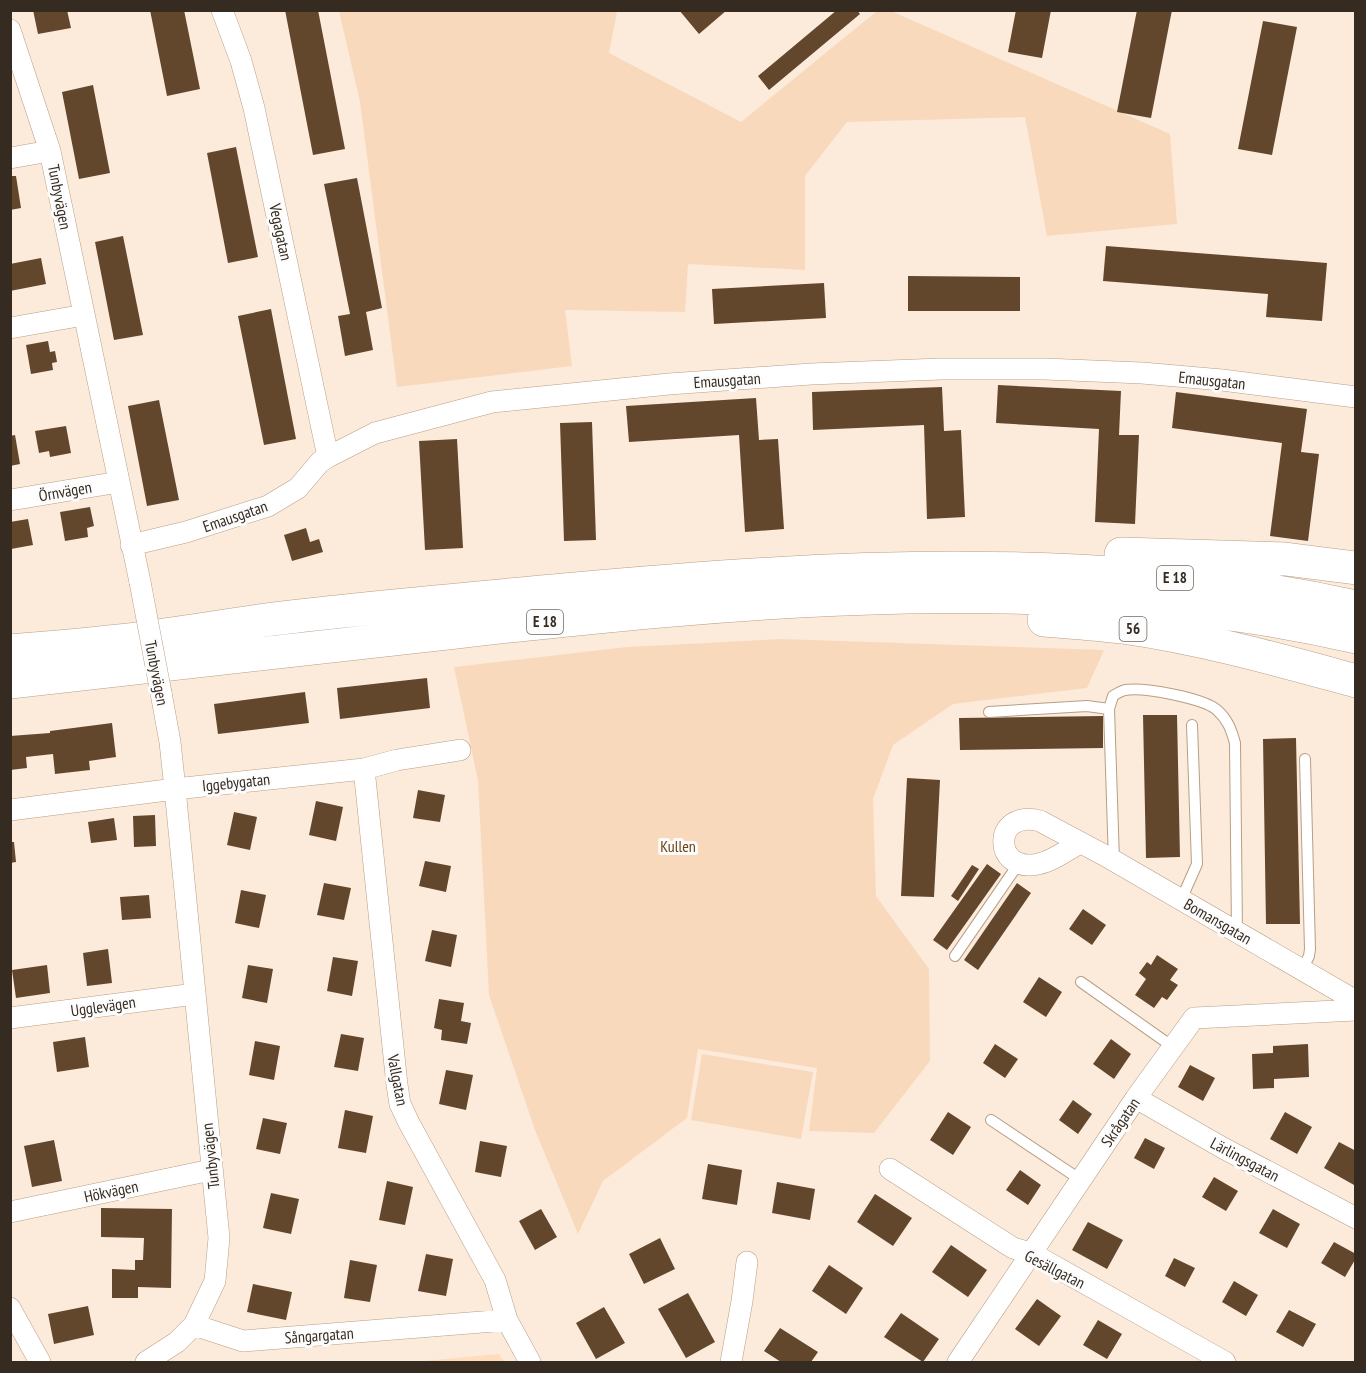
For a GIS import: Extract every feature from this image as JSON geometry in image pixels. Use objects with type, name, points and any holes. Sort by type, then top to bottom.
[{"type":"highway","points":[[993,568],[1009,553],[1225,556],[1311,561],[1356,568]]},
{"type":"highway","name":"E 18","points":[[10,651],[118,641],[275,619],[663,581],[833,570],[993,568],[1106,572],[1195,580],[1260,589],[1356,607]]},
{"type":"highway","name":"E 18","points":[[10,682],[564,620],[714,607],[910,598],[997,597],[1171,607],[1236,614],[1356,637]]},
{"type":"highway","name":"56","points":[[910,598],[931,614],[1122,627],[1255,654],[1356,681]]},
{"type":"street","name":"Vegagatan","points":[[222,10],[241,61],[254,108],[328,457]]},
{"type":"street","name":"Tunbyvägen","points":[[10,30],[51,151],[140,582],[170,742],[219,1238],[215,1281],[194,1325]]},
{"type":"street","points":[[10,158],[51,151]]},
{"type":"street","points":[[10,328],[84,315]]},
{"type":"street","name":"Emausgatan","points":[[131,544],[186,532],[268,506],[298,488],[320,462],[375,433],[492,402],[669,384],[812,374],[940,369],[1086,371],[1222,380],[1356,396]]},
{"type":"street","name":"Örnvägen","points":[[10,500],[119,482]]},
{"type":"street","name":"Iggebygatan","points":[[10,810],[175,789],[364,769],[397,760],[460,750]]},
{"type":"street","name":"Vallgatan","points":[[364,769],[390,1034],[400,1104],[495,1280],[507,1320],[530,1362]]},
{"type":"street","name":"Bomansgatan","points":[[1019,863],[1009,857],[1005,851],[1003,840],[1006,831],[1017,820],[1029,818],[1040,821],[1114,861],[1356,1001]]},
{"type":"street","points":[[1019,863],[1022,865],[1038,864],[1080,843]]},
{"type":"street","name":"Ugglevägen","points":[[10,1018],[195,994]]},
{"type":"street","name":"Skrågatan","points":[[958,1362],[1136,1098],[1194,1018],[1356,1010]]},
{"type":"street","name":"Lärlingsgatan","points":[[1136,1098],[1223,1148],[1356,1218]]},
{"type":"street","name":"Gesällgatan","points":[[890,1169],[1013,1248],[1031,1253],[1225,1362]]},
{"type":"street","name":"Hökvägen","points":[[10,1212],[211,1170]]},
{"type":"street","points":[[731,1362],[747,1262]]},
{"type":"street","points":[[10,1308],[40,1362]]},
{"type":"street","name":"Sångargatan","points":[[194,1325],[243,1341],[507,1320]]},
{"type":"street","points":[[146,1362],[177,1342],[194,1325]]},
{"type":"lane","points":[[1114,861],[1109,709],[1113,696],[1124,690],[1150,692],[1198,700],[1216,709],[1230,724],[1235,743],[1237,933]]},
{"type":"lane","points":[[989,712],[1087,706],[1109,709]]},
{"type":"lane","points":[[1181,900],[1197,864],[1192,725]]},
{"type":"lane","points":[[1302,970],[1310,948],[1305,759]]},
{"type":"lane","points":[[955,956],[1019,863]]},
{"type":"lane","points":[[1081,982],[1173,1047]]},
{"type":"lane","points":[[991,1120],[1081,1180]]},
{"type":"shaded area","points":[[499,1354],[504,1362],[413,1362]]},
{"type":"green space","points":[[339,11],[615,11],[617,12],[609,53],[741,122],[877,11],[891,11],[1170,134],[1177,224],[1047,236],[1025,117],[847,122],[805,176],[805,270],[688,264],[685,312],[565,310],[572,366],[397,387],[360,102]]},
{"type":"green space","name":"Kullen","points":[[781,639],[1104,650],[1087,688],[953,704],[893,745],[873,799],[876,896],[929,969],[930,1061],[874,1133],[809,1131],[817,1068],[698,1049],[687,1118],[603,1181],[578,1234],[535,1130],[489,995],[478,781],[454,667],[627,647]]},
{"type":"green space","points":[[702,1054],[813,1072],[801,1139],[691,1120]]},
{"type":"building","points":[[33,10],[67,10],[71,28],[38,34]]},
{"type":"building","points":[[150,10],[184,10],[200,89],[167,96]]},
{"type":"building","points":[[285,10],[318,10],[345,149],[313,155]]},
{"type":"building","points":[[679,10],[727,10],[699,34]]},
{"type":"building","points":[[837,10],[857,10],[860,14],[769,90],[758,76]]},
{"type":"building","points":[[1016,10],[1051,10],[1042,58],[1008,52]]},
{"type":"building","points":[[1137,10],[1172,10],[1151,118],[1117,112]]},
{"type":"building","points":[[1263,21],[1297,27],[1272,155],[1238,149]]},
{"type":"building","points":[[93,85],[110,173],[79,179],[62,92]]},
{"type":"building","points":[[236,147],[258,257],[228,263],[207,153]]},
{"type":"building","points":[[10,176],[16,176],[21,208],[10,210]]},
{"type":"building","points":[[357,178],[382,308],[366,312],[373,350],[345,356],[338,316],[350,314],[324,184]]},
{"type":"building","points":[[123,236],[143,335],[114,340],[95,242]]},
{"type":"building","points":[[1106,246],[1327,263],[1322,321],[1266,317],[1268,294],[1103,281]]},
{"type":"building","points":[[41,258],[46,284],[10,291],[10,264]]},
{"type":"building","points":[[908,276],[1020,277],[1020,311],[908,311]]},
{"type":"building","points":[[824,283],[826,318],[714,324],[712,289]]},
{"type":"building","points":[[271,309],[296,439],[264,445],[238,316]]},
{"type":"building","points":[[48,341],[50,352],[55,351],[57,362],[52,363],[53,370],[31,374],[26,345]]},
{"type":"building","points":[[998,385],[1121,391],[1119,435],[1139,435],[1135,524],[1095,522],[1099,429],[996,423]]},
{"type":"building","points":[[942,387],[944,431],[961,430],[965,517],[927,519],[924,425],[813,430],[812,392]]},
{"type":"building","points":[[1176,392],[1307,409],[1301,452],[1319,454],[1308,541],[1270,536],[1282,443],[1172,428]]},
{"type":"building","points":[[756,398],[759,440],[778,439],[784,529],[745,532],[739,435],[629,442],[626,406]]},
{"type":"building","points":[[159,400],[179,500],[147,506],[128,406]]},
{"type":"building","points":[[592,422],[596,540],[564,541],[560,423]]},
{"type":"building","points":[[66,426],[71,453],[50,457],[49,451],[39,453],[35,431]]},
{"type":"building","points":[[15,435],[20,464],[10,466],[10,436]]},
{"type":"building","points":[[457,439],[463,548],[425,550],[419,441]]},
{"type":"building","points":[[90,507],[94,526],[87,528],[88,537],[65,541],[60,512]]},
{"type":"building","points":[[28,519],[33,545],[11,549],[10,522]]},
{"type":"building","points":[[306,528],[310,542],[319,539],[323,552],[292,561],[284,535]]},
{"type":"building","points":[[427,678],[430,708],[340,719],[337,688]]},
{"type":"building","points":[[305,692],[309,723],[218,734],[214,704]]},
{"type":"building","points":[[1143,715],[1177,715],[1180,857],[1146,858]]},
{"type":"building","points":[[1103,716],[1103,748],[960,750],[959,718]]},
{"type":"building","points":[[112,723],[116,757],[89,761],[90,770],[55,774],[53,754],[26,757],[27,768],[10,770],[10,736],[50,733],[50,731]]},
{"type":"building","points":[[1296,738],[1300,924],[1266,924],[1263,739]]},
{"type":"building","points":[[907,778],[940,780],[934,897],[901,896]]},
{"type":"building","points":[[418,790],[445,795],[440,822],[413,818]]},
{"type":"building","points":[[316,801],[343,807],[336,841],[309,835]]},
{"type":"building","points":[[234,812],[257,817],[250,850],[227,845]]},
{"type":"building","points":[[155,815],[156,846],[134,847],[133,816]]},
{"type":"building","points":[[114,818],[117,840],[91,843],[88,822]]},
{"type":"building","points":[[10,842],[14,842],[16,862],[10,863]]},
{"type":"building","points":[[425,861],[451,866],[446,892],[419,886]]},
{"type":"building","points":[[987,864],[1001,874],[947,950],[933,940]]},
{"type":"building","points":[[972,865],[979,869],[958,901],[951,896]]},
{"type":"building","points":[[324,883],[351,888],[344,920],[317,915]]},
{"type":"building","points":[[1017,883],[1031,893],[978,970],[964,960]]},
{"type":"building","points":[[241,890],[266,895],[259,928],[235,923]]},
{"type":"building","points":[[149,895],[151,918],[122,920],[120,897]]},
{"type":"building","points":[[1083,909],[1106,925],[1092,945],[1069,929]]},
{"type":"building","points":[[432,930],[457,935],[451,967],[425,961]]},
{"type":"building","points":[[108,949],[112,983],[87,986],[83,953]]},
{"type":"building","points":[[1157,955],[1178,969],[1170,980],[1178,985],[1167,1000],[1162,997],[1154,1008],[1135,995],[1146,979],[1139,973],[1147,962],[1151,965]]},
{"type":"building","points":[[333,957],[358,961],[352,996],[327,991]]},
{"type":"building","points":[[47,965],[50,993],[16,998],[12,970]]},
{"type":"building","points":[[248,965],[273,969],[267,1003],[242,998]]},
{"type":"building","points":[[1039,977],[1062,992],[1046,1017],[1023,1002]]},
{"type":"building","points":[[439,999],[464,1003],[461,1021],[471,1023],[467,1044],[441,1040],[442,1030],[434,1028]]},
{"type":"building","points":[[341,1034],[364,1038],[358,1071],[334,1067]]},
{"type":"building","points":[[85,1037],[89,1067],[57,1072],[53,1042]]},
{"type":"building","points":[[1111,1039],[1131,1054],[1114,1079],[1093,1064]]},
{"type":"building","points":[[255,1041],[280,1046],[274,1080],[249,1075]]},
{"type":"building","points":[[995,1044],[1018,1059],[1005,1078],[983,1063]]},
{"type":"building","points":[[1308,1044],[1309,1077],[1274,1079],[1274,1088],[1253,1089],[1252,1054],[1273,1053],[1273,1046]]},
{"type":"building","points":[[1190,1065],[1215,1078],[1203,1101],[1178,1087]]},
{"type":"building","points":[[446,1070],[473,1075],[466,1110],[439,1104]]},
{"type":"building","points":[[1073,1100],[1092,1114],[1078,1134],[1059,1120]]},
{"type":"building","points":[[345,1110],[373,1116],[366,1153],[338,1148]]},
{"type":"building","points":[[948,1112],[971,1127],[953,1155],[930,1140]]},
{"type":"building","points":[[1285,1112],[1312,1127],[1297,1154],[1270,1139]]},
{"type":"building","points":[[263,1118],[287,1123],[280,1154],[256,1149]]},
{"type":"building","points":[[1145,1138],[1165,1148],[1154,1169],[1134,1158]]},
{"type":"building","points":[[54,1140],[62,1181],[32,1187],[24,1146]]},
{"type":"building","points":[[480,1141],[507,1146],[501,1177],[475,1172]]},
{"type":"building","points":[[1339,1142],[1356,1151],[1356,1182],[1354,1185],[1324,1168]]},
{"type":"building","points":[[708,1164],[742,1170],[737,1205],[702,1199]]},
{"type":"building","points":[[1020,1170],[1041,1185],[1028,1205],[1006,1190]]},
{"type":"building","points":[[1214,1177],[1238,1191],[1226,1211],[1202,1197]]},
{"type":"building","points":[[387,1181],[413,1187],[405,1225],[379,1220]]},
{"type":"building","points":[[777,1182],[815,1189],[810,1220],[772,1213]]},
{"type":"building","points":[[271,1193],[299,1199],[291,1234],[263,1228]]},
{"type":"building","points":[[875,1194],[912,1218],[893,1246],[857,1222]]},
{"type":"building","points":[[101,1208],[172,1209],[171,1288],[138,1287],[138,1298],[112,1298],[112,1269],[135,1270],[135,1260],[143,1260],[144,1238],[101,1237]]},
{"type":"building","points":[[541,1209],[557,1237],[535,1250],[519,1221]]},
{"type":"building","points":[[1273,1209],[1300,1224],[1287,1248],[1259,1233]]},
{"type":"building","points":[[1088,1222],[1123,1240],[1107,1269],[1072,1250]]},
{"type":"building","points":[[660,1238],[675,1269],[644,1284],[629,1254]]},
{"type":"building","points":[[1334,1242],[1356,1254],[1345,1277],[1321,1263]]},
{"type":"building","points":[[951,1245],[987,1270],[968,1297],[932,1272]]},
{"type":"building","points":[[426,1254],[453,1259],[446,1296],[418,1291]]},
{"type":"building","points":[[1174,1258],[1195,1268],[1185,1287],[1165,1276]]},
{"type":"building","points":[[350,1260],[377,1265],[370,1302],[344,1298]]},
{"type":"building","points":[[829,1265],[863,1288],[846,1314],[812,1291]]},
{"type":"building","points":[[1234,1281],[1258,1295],[1246,1316],[1222,1302]]},
{"type":"building","points":[[253,1284],[292,1292],[286,1320],[247,1312]]},
{"type":"building","points":[[688,1293],[715,1342],[686,1358],[658,1309]]},
{"type":"building","points":[[1037,1299],[1061,1316],[1039,1346],[1015,1329]]},
{"type":"building","points":[[88,1306],[94,1335],[54,1344],[48,1314]]},
{"type":"building","points":[[604,1307],[625,1343],[596,1359],[576,1323]]},
{"type":"building","points":[[1289,1310],[1316,1324],[1303,1347],[1276,1332]]},
{"type":"building","points":[[901,1313],[939,1339],[923,1362],[884,1337]]},
{"type":"building","points":[[1098,1320],[1122,1334],[1107,1359],[1083,1345]]},
{"type":"building","points":[[780,1328],[818,1352],[811,1362],[781,1362],[764,1351]]}]
